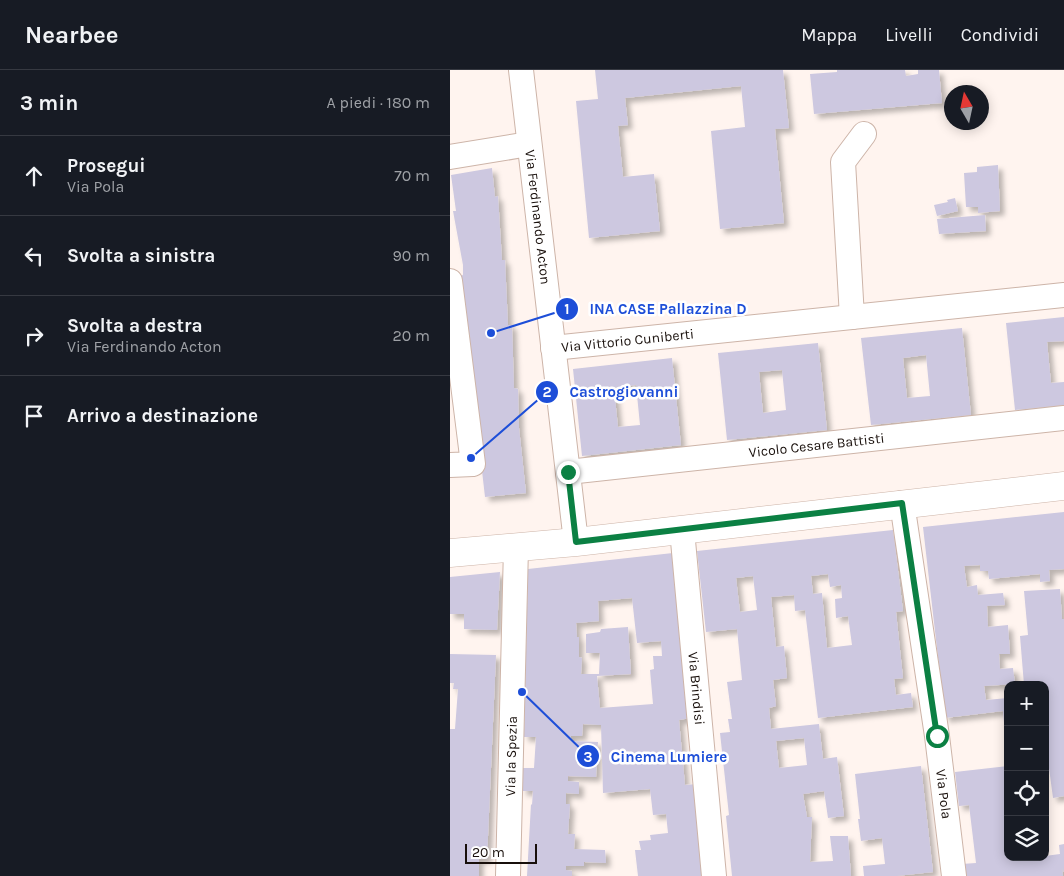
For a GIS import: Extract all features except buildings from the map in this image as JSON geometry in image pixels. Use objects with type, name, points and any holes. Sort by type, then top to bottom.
[{"type":"main road","points":[[450,553],[576,542],[902,503],[1064,486]]},
{"type":"street","name":"Via Ferdinando Acton","points":[[521,70],[576,542]]},
{"type":"street","points":[[852,317],[843,162],[864,134]]},
{"type":"street","points":[[450,157],[529,144]]},
{"type":"street","points":[[450,281],[462,465]]},
{"type":"street","name":"Via Vittorio Cuniberti","points":[[553,348],[1064,295]]},
{"type":"street","name":"Vicolo Cesare Battisti","points":[[568,472],[1064,418]]},
{"type":"street","name":"Via Pola","points":[[902,503],[937,736],[954,876]]},
{"type":"street","name":"Via Brindisi","points":[[682,530],[714,876]]},
{"type":"street","name":"Via la Spezia","points":[[508,876],[516,547]]},
{"type":"place","name":"INA CASE Pallazzina D","points":[[491,333]]},
{"type":"place","name":"Castrogiovanni","points":[[471,458]]},
{"type":"place","name":"Cinema Lumiere","points":[[522,692]]},
{"type":"route","points":[[568,472],[576,542],[902,503],[937,736]]}]
